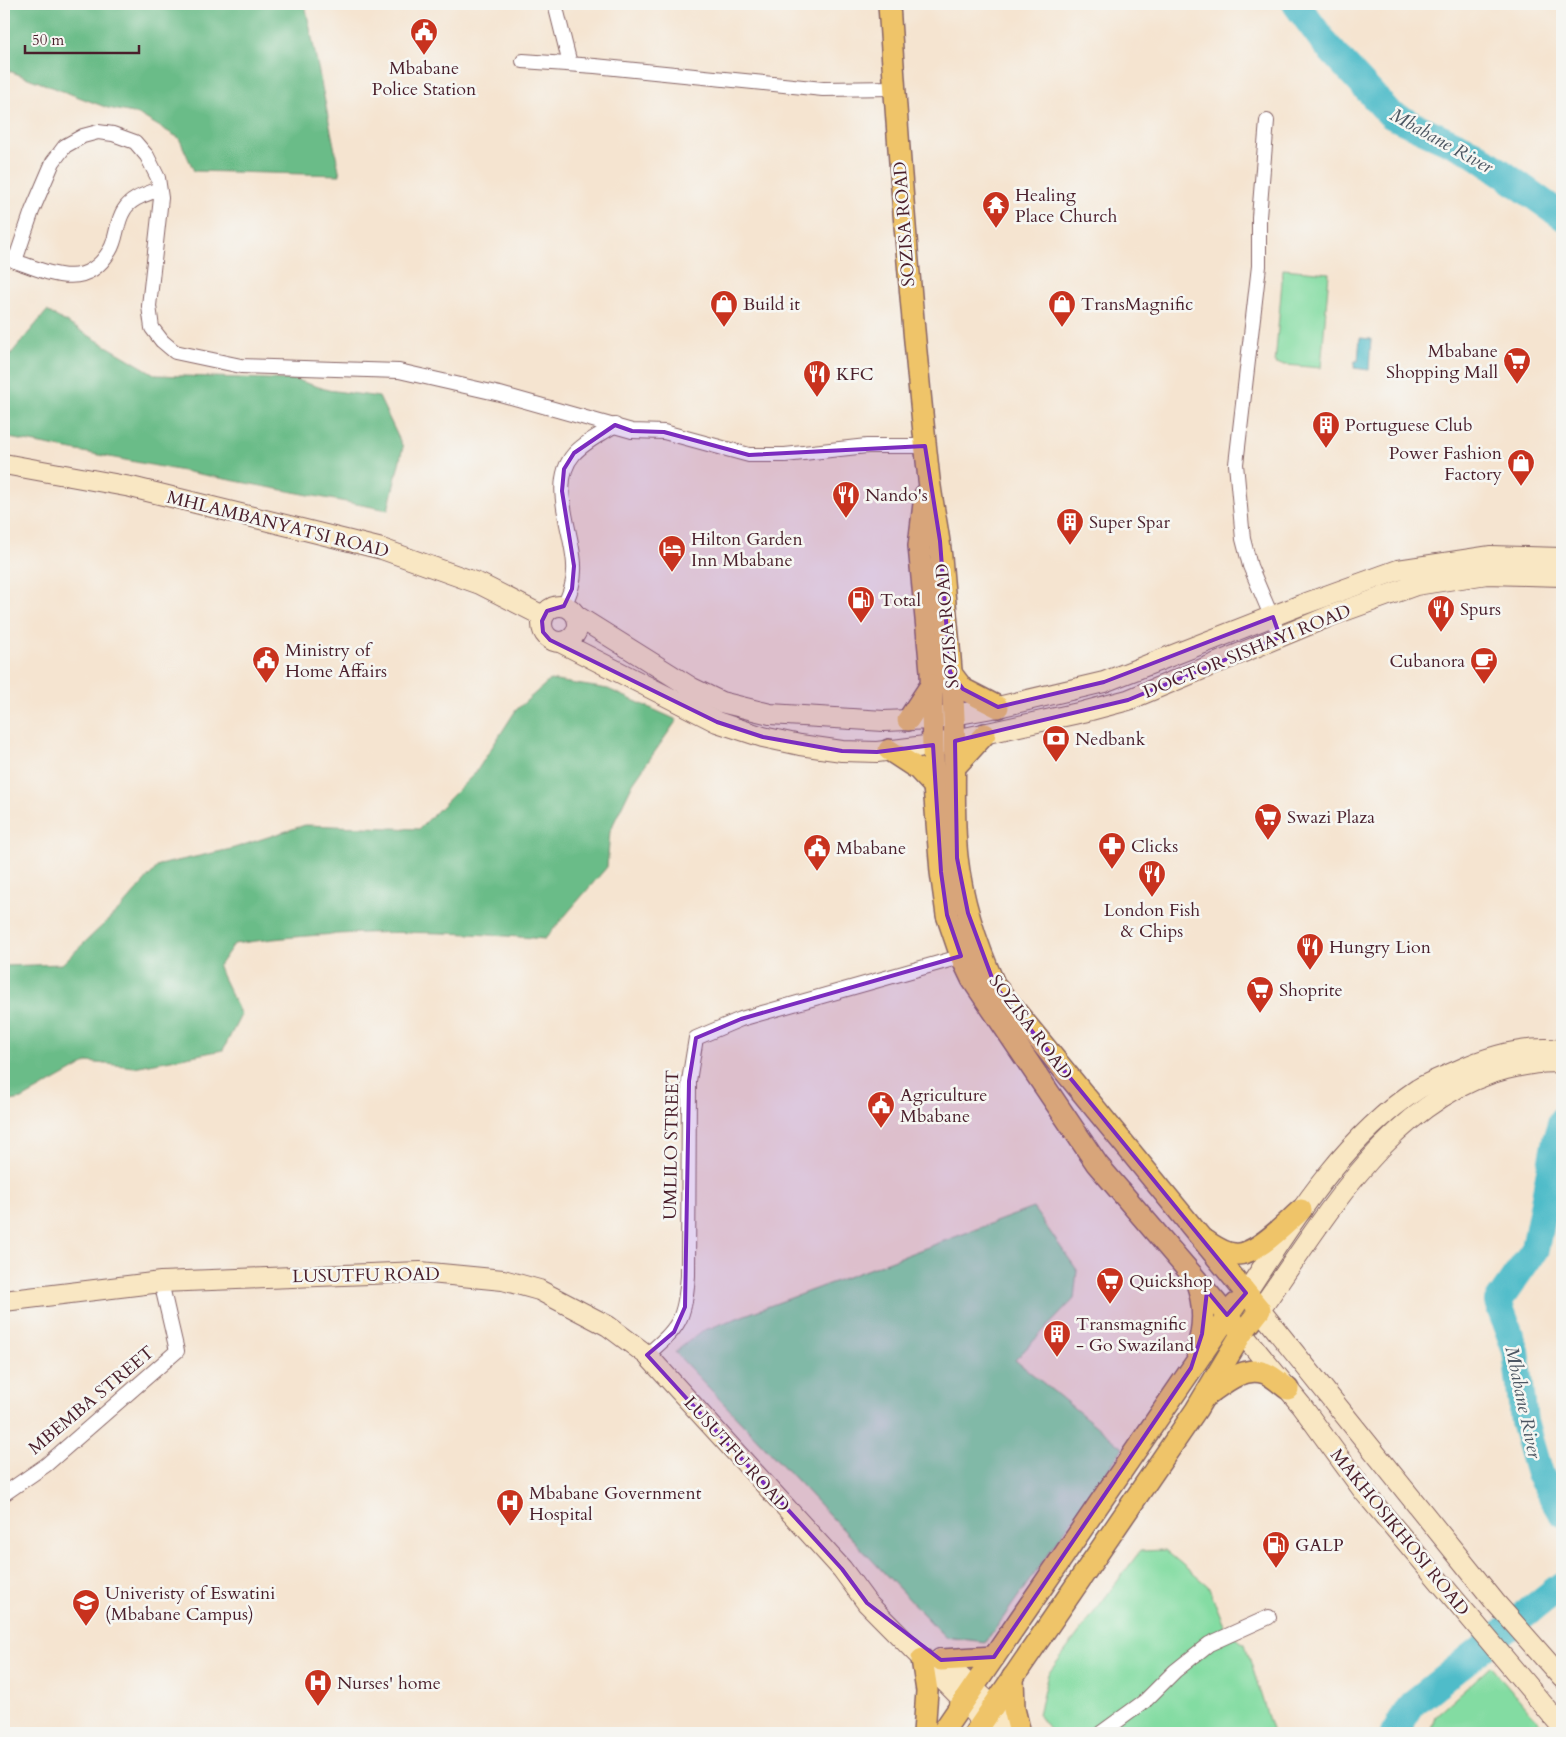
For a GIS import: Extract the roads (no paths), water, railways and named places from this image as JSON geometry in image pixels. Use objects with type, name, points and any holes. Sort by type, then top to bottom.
[{"type":"main road","name":"SOZISA ROAD","points":[[889,4],[909,290],[928,473],[940,541],[954,715],[957,858],[968,913],[972,979],[1097,1164],[1242,1333]]},
{"type":"main road","name":"MHLAMBANYATSI ROAD","points":[[4,464],[131,487],[382,549],[480,584],[543,616]]},
{"type":"main road","name":"SOZISA ROAD","points":[[928,473],[919,546],[932,684],[934,786],[941,872],[946,907],[970,954],[1260,1310]]},
{"type":"main road","name":"DOCTOR SISHAYI ROAD","points":[[932,719],[998,707],[1104,682],[1364,582],[1414,566],[1491,556],[1562,558]]},
{"type":"main road","name":"DOCTOR SISHAYI ROAD","points":[[933,745],[1128,700],[1387,594],[1416,585],[1487,574],[1562,576]]},
{"type":"main road","points":[[932,719],[852,720],[770,714],[721,702],[684,683],[570,611],[552,607],[543,616],[543,632],[550,640],[562,643],[717,722],[763,737],[842,751],[889,750],[933,745]]},
{"type":"main road","points":[[562,643],[568,641],[576,633],[578,627],[570,611]]},
{"type":"main road","points":[[950,672],[963,689],[998,707]]},
{"type":"main road","points":[[1104,682],[1119,685],[1128,700]]},
{"type":"main road","points":[[908,720],[932,684]]},
{"type":"main road","points":[[954,768],[985,734]]},
{"type":"main road","points":[[889,750],[918,769],[934,786]]},
{"type":"main road","points":[[979,1712],[994,1657],[1227,1315],[1246,1293],[1301,1210],[1347,1150],[1381,1117],[1420,1088],[1492,1056],[1517,1051],[1562,1050]]},
{"type":"main road","points":[[942,1733],[979,1712],[1013,1677],[1196,1410],[1242,1333],[1363,1167],[1392,1134],[1431,1104],[1485,1074],[1518,1066],[1562,1063]]},
{"type":"main road","points":[[1197,1235],[1219,1249],[1235,1255],[1250,1251],[1266,1241],[1301,1210]]},
{"type":"main road","name":"LUSUTFU ROAD","points":[[4,1301],[162,1282],[420,1272],[503,1280],[539,1290],[608,1326],[647,1355],[842,1569],[868,1603],[932,1660],[979,1712],[1015,1733]]},
{"type":"main road","points":[[1191,1368],[1202,1334],[1204,1314],[1202,1297],[1196,1279]]},
{"type":"main road","name":"MAKHOSIKHOSI ROAD","points":[[1260,1310],[1495,1602],[1562,1678]]},
{"type":"main road","name":"MAKHOSIKHOSI ROAD","points":[[1242,1333],[1288,1389],[1364,1493],[1562,1727]]},
{"type":"main road","points":[[1201,1399],[1232,1378],[1248,1372],[1265,1373],[1288,1389]]},
{"type":"main road","points":[[924,1733],[927,1691],[932,1660],[994,1657]]},
{"type":"main road","points":[[1013,1677],[1014,1709],[1020,1733]]},
{"type":"street","points":[[555,4],[570,64]]},
{"type":"street","points":[[523,61],[823,89],[894,88]]},
{"type":"street","points":[[1267,120],[1259,217],[1259,266],[1236,464],[1243,539],[1248,557],[1280,638]]},
{"type":"street","points":[[159,189],[134,200],[124,210],[111,250],[98,266],[86,273],[62,277],[9,259],[53,162],[65,146],[83,136],[98,132],[114,134],[134,142],[147,156],[158,178],[161,198],[149,306],[152,328],[162,341],[175,352],[241,366],[399,370],[632,431],[664,432],[749,456],[785,455],[867,446],[926,446]]},
{"type":"street","points":[[570,611],[574,566],[562,491],[564,469],[574,453],[615,425]]},
{"type":"street","name":"UMLILO STREET","points":[[647,1355],[674,1332],[685,1307],[688,1276],[689,1081],[696,1038],[741,1018],[970,954]]},
{"type":"street","name":"MBEMBA STREET","points":[[4,1494],[46,1465],[177,1351],[162,1282]]},
{"type":"street","points":[[1101,1733],[1145,1701],[1175,1671],[1209,1644],[1269,1617]]},
{"type":"water","points":[[1360,338],[1371,339],[1369,370],[1354,368],[1355,361],[1358,361]]},
{"type":"waterway","name":"Mbabane River","points":[[1296,4],[1327,46],[1391,115],[1474,153],[1562,216]]},
{"type":"waterway","name":"Mbabane River","points":[[1562,1120],[1556,1140],[1535,1249],[1498,1302],[1516,1351],[1524,1422],[1539,1474],[1562,1513]]},
{"type":"waterway","name":"Mbabane River","points":[[1394,1733],[1412,1704],[1562,1585]]},
{"type":"place","name":"Mbabane Police Station","points":[[424,56]]},
{"type":"place","name":"Healing Place Church","points":[[996,229]]},
{"type":"place","name":"Build it","points":[[724,328]]},
{"type":"place","name":"TransMagnific","points":[[1062,328]]},
{"type":"place","name":"Mbabane Shopping Mall","points":[[1517,385]]},
{"type":"place","name":"KFC","points":[[817,398]]},
{"type":"place","name":"Portuguese Club","points":[[1326,449]]},
{"type":"place","name":"Power Fashion Factory","points":[[1521,487]]},
{"type":"place","name":"Nando's","points":[[846,519]]},
{"type":"place","name":"Super Spar","points":[[1070,546]]},
{"type":"place","name":"Hilton Garden Inn Mbabane","points":[[672,573]]},
{"type":"place","name":"Total","points":[[861,624]]},
{"type":"place","name":"Spurs","points":[[1441,633]]},
{"type":"place","name":"Ministry of Home Affairs","points":[[266,684]]},
{"type":"place","name":"Cubanora","points":[[1484,685]]},
{"type":"place","name":"Nedbank","points":[[1056,763]]},
{"type":"place","name":"Swazi Plaza","points":[[1268,841]]},
{"type":"place","name":"Clicks","points":[[1112,870]]},
{"type":"place","name":"Mbabane","points":[[817,872]]},
{"type":"place","name":"London Fish & Chips","points":[[1152,898]]},
{"type":"place","name":"Hungry Lion","points":[[1310,971]]},
{"type":"place","name":"Shoprite","points":[[1260,1014]]},
{"type":"place","name":"Agriculture Mbabane","points":[[881,1129]]},
{"type":"place","name":"Quickshop","points":[[1110,1305]]},
{"type":"place","name":"Transmagnific - Go Swaziland","points":[[1057,1358]]},
{"type":"place","name":"Mbabane Government Hospital","points":[[510,1527]]},
{"type":"place","name":"GALP","points":[[1276,1569]]},
{"type":"place","name":"Univeristy of Eswatini (Mbabane Campus)","points":[[86,1627]]},
{"type":"place","name":"Nurses' home","points":[[318,1707]]}]
